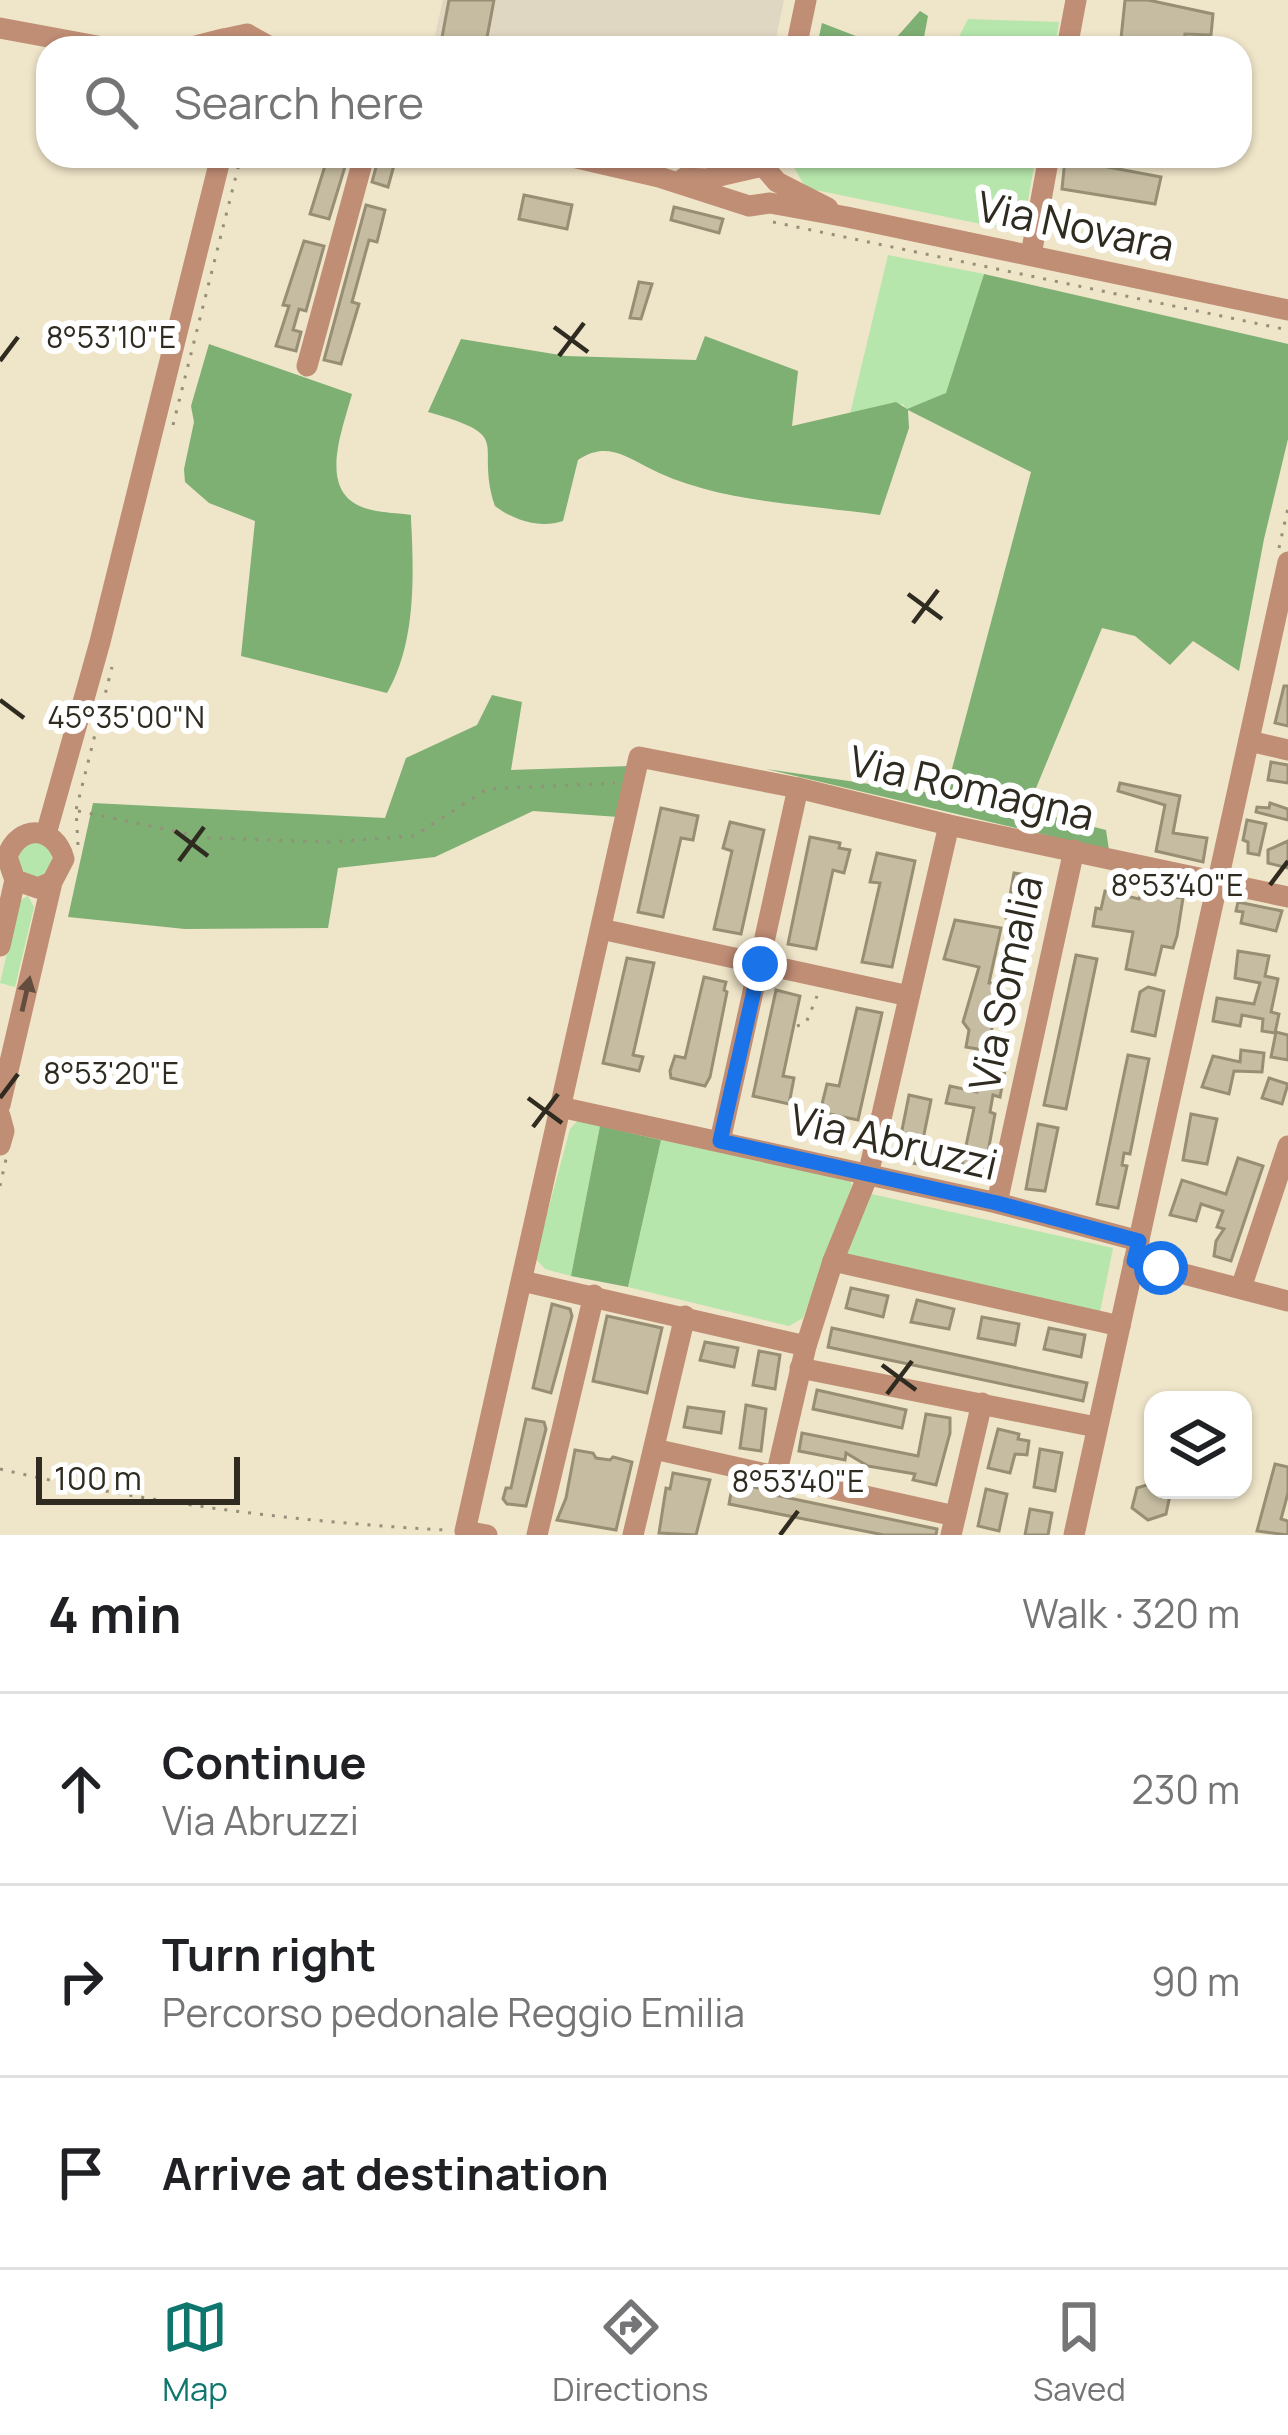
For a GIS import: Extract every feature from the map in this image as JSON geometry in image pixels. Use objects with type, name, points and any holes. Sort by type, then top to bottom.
[{"type":"street","points":[[798,36],[806,0]]},
{"type":"street","points":[[1069,36],[1076,0]]},
{"type":"street","points":[[0,28],[43,36]]},
{"type":"street","points":[[46,834],[100,642],[218,168]]},
{"type":"street","points":[[308,366],[361,168]]},
{"type":"street","name":"Via Novara","points":[[601,168],[706,178],[737,168]]},
{"type":"street","points":[[742,202],[735,190],[747,168]]},
{"type":"street","points":[[1031,255],[1046,168]]},
{"type":"street","name":"Via Novara","points":[[659,177],[756,208],[774,188],[847,217],[1288,310]]},
{"type":"street","points":[[1075,1535],[1210,879],[1249,741],[1288,562]]},
{"type":"street","points":[[1249,741],[1288,750]]},
{"type":"street","name":"Via Romagna","points":[[633,786],[639,757],[1288,897]]},
{"type":"street","points":[[476,1533],[522,1281],[633,786]]},
{"type":"street","points":[[720,1141],[798,788]]},
{"type":"street","points":[[776,1476],[803,1357],[833,1261],[868,1175],[949,825]]},
{"type":"street","points":[[0,923],[7,868],[25,834],[46,834],[57,842],[64,859],[52,883],[0,1105]]},
{"type":"street","name":"Via Somalia","points":[[997,1203],[1074,850]]},
{"type":"street","points":[[7,868],[38,888],[52,883]]},
{"type":"street","points":[[0,946],[7,868]]},
{"type":"street","points":[[601,929],[909,996]]},
{"type":"street","name":"Via Abruzzi","points":[[560,1107],[997,1203],[1288,1300]]},
{"type":"street","points":[[0,1116],[4,1131],[0,1145]]},
{"type":"street","points":[[1241,1288],[1288,1146]]},
{"type":"street","points":[[833,1261],[1120,1326]]},
{"type":"street","points":[[522,1281],[685,1316],[803,1357],[1096,1427]]},
{"type":"street","points":[[537,1535],[594,1295]]},
{"type":"street","points":[[633,1535],[685,1316]]},
{"type":"street","points":[[654,1449],[776,1476],[953,1525],[982,1403]]},
{"type":"path","points":[[774,188],[1288,330]]},
{"type":"path","points":[[76,810],[208,838],[329,842],[414,836],[487,789],[633,786]]},
{"type":"path","points":[[796,1025],[803,1027],[813,1009],[820,988],[815,987],[817,976]]},
{"type":"path","points":[[0,1469],[68,1485],[323,1523],[476,1533]]},
{"type":"shaded area","points":[[443,0],[784,0],[776,36],[435,36]]},
{"type":"green space","points":[[920,11],[928,16],[924,36],[898,36]]},
{"type":"green space","points":[[968,19],[1059,22],[1057,36],[959,36]]},
{"type":"green space","points":[[822,23],[856,36],[819,36]]},
{"type":"green space","points":[[794,168],[1034,168],[1024,222],[1010,230],[806,188]]},
{"type":"green space","points":[[888,255],[984,274],[946,394],[906,409],[903,404],[850,414]]},
{"type":"green space","points":[[984,274],[1288,344],[1288,439],[1239,671],[1193,641],[1170,665],[1135,636],[1102,628],[1027,810],[1106,830],[1109,850],[766,769],[945,795],[1031,472],[908,410],[909,428],[880,515],[730,495],[604,451],[578,460],[563,521],[536,523],[495,506],[483,436],[428,412],[461,339],[566,356],[696,360],[705,336],[798,371],[792,426],[896,402],[907,409],[946,393]]},
{"type":"green space","points":[[209,344],[352,394],[336,462],[343,492],[372,510],[411,515],[408,631],[387,693],[241,656],[255,521],[209,503],[185,482],[194,422],[191,406]]},
{"type":"green space","points":[[492,695],[522,702],[511,770],[630,766],[619,817],[533,811],[435,857],[338,868],[328,928],[185,929],[68,917],[93,803],[385,818],[406,758],[477,725]]},
{"type":"green space","points":[[35,843],[47,848],[52,860],[47,872],[35,877],[23,872],[18,860],[23,848]]},
{"type":"green space","points":[[28,896],[34,907],[15,987],[0,983],[19,901]]},
{"type":"green space","points":[[578,1120],[600,1126],[571,1276],[545,1269],[535,1258],[570,1129]]},
{"type":"green space","points":[[600,1126],[661,1140],[628,1287],[571,1276]]},
{"type":"green space","points":[[661,1140],[849,1179],[852,1185],[803,1318],[789,1326],[628,1287]]},
{"type":"green space","points":[[871,1194],[1113,1248],[1100,1312],[846,1255]]},
{"type":"building","points":[[449,0],[494,0],[487,36],[442,36]]},
{"type":"building","points":[[1125,0],[1148,0],[1213,14],[1211,35],[1121,36]]},
{"type":"building","points":[[324,168],[345,168],[329,219],[310,214]]},
{"type":"building","points":[[376,168],[393,168],[388,187],[372,182]]},
{"type":"building","points":[[1064,168],[1113,168],[1161,177],[1155,204],[1062,189]]},
{"type":"building","points":[[524,195],[572,205],[567,229],[519,219]]},
{"type":"building","points":[[366,205],[385,210],[377,242],[369,240],[352,302],[359,304],[341,364],[324,360]]},
{"type":"building","points":[[674,207],[723,219],[719,233],[671,220]]},
{"type":"building","points":[[304,241],[324,246],[306,311],[299,309],[293,330],[301,332],[296,351],[276,346],[289,306],[283,305]]},
{"type":"building","points":[[639,282],[652,284],[641,319],[630,318]]},
{"type":"building","points":[[1284,686],[1288,686],[1288,726],[1275,723]]},
{"type":"building","points":[[1271,762],[1288,765],[1288,783],[1268,780]]},
{"type":"building","points":[[1120,783],[1180,796],[1173,833],[1207,838],[1203,862],[1156,851],[1165,805],[1118,791]]},
{"type":"building","points":[[1270,803],[1288,809],[1288,820],[1256,812],[1257,807],[1269,808]]},
{"type":"building","points":[[661,808],[698,816],[693,840],[681,838],[663,917],[638,912]]},
{"type":"building","points":[[1247,820],[1266,824],[1259,855],[1248,853],[1248,842],[1243,840]]},
{"type":"building","points":[[730,822],[764,830],[741,934],[714,929],[732,851],[723,848]]},
{"type":"building","points":[[810,837],[850,850],[844,873],[833,870],[816,949],[788,944]]},
{"type":"building","points":[[1288,841],[1288,868],[1268,863],[1268,850]]},
{"type":"building","points":[[877,853],[915,861],[892,967],[862,962],[880,883],[870,882]]},
{"type":"building","points":[[1014,873],[1040,877],[1031,923],[1006,918]]},
{"type":"building","points":[[1105,891],[1139,899],[1141,893],[1183,898],[1173,948],[1162,946],[1155,975],[1126,969],[1133,932],[1093,926]]},
{"type":"building","points":[[1238,902],[1282,911],[1276,931],[1241,923]]},
{"type":"building","points":[[955,920],[1001,928],[989,983],[1000,984],[991,1033],[1000,1035],[995,1052],[966,1047],[969,1030],[963,1022],[979,967],[944,959]]},
{"type":"building","points":[[1238,951],[1269,956],[1265,976],[1278,979],[1271,1012],[1279,1014],[1275,1033],[1262,1031],[1263,1019],[1242,1015],[1240,1026],[1213,1021],[1217,998],[1254,1004],[1260,983],[1235,978]]},
{"type":"building","points":[[1076,955],[1097,959],[1066,1109],[1044,1105]]},
{"type":"building","points":[[627,958],[654,963],[633,1055],[643,1057],[639,1071],[603,1063]]},
{"type":"building","points":[[704,977],[726,982],[727,992],[705,1086],[671,1078],[670,1071],[675,1056],[685,1058]]},
{"type":"building","points":[[1148,987],[1164,991],[1155,1036],[1132,1031],[1140,992]]},
{"type":"building","points":[[776,990],[800,996],[783,1076],[794,1078],[789,1104],[753,1096]]},
{"type":"building","points":[[857,1008],[882,1013],[858,1120],[820,1112],[827,1084],[839,1086]]},
{"type":"building","points":[[1276,1032],[1288,1035],[1288,1060],[1271,1057]]},
{"type":"building","points":[[1241,1050],[1264,1053],[1262,1072],[1234,1071],[1229,1094],[1202,1087],[1213,1056],[1240,1062]]},
{"type":"building","points":[[1128,1055],[1149,1059],[1130,1154],[1124,1153],[1122,1165],[1127,1166],[1118,1208],[1097,1204]]},
{"type":"building","points":[[986,1061],[1006,1065],[1000,1097],[993,1095],[990,1112],[995,1114],[983,1179],[960,1174],[974,1108],[946,1103],[950,1086],[977,1092]]},
{"type":"building","points":[[1269,1078],[1288,1084],[1282,1104],[1262,1098]]},
{"type":"building","points":[[909,1095],[931,1100],[918,1164],[896,1160]]},
{"type":"building","points":[[1191,1114],[1217,1119],[1207,1164],[1183,1160]]},
{"type":"building","points":[[1038,1124],[1058,1128],[1045,1191],[1026,1189]]},
{"type":"building","points":[[1238,1158],[1263,1166],[1231,1261],[1214,1256],[1224,1229],[1217,1227],[1223,1211],[1201,1204],[1196,1221],[1170,1215],[1182,1180],[1226,1194]]},
{"type":"building","points":[[851,1288],[888,1296],[883,1317],[846,1308]]},
{"type":"building","points":[[917,1300],[954,1309],[949,1329],[911,1322]]},
{"type":"building","points":[[552,1304],[570,1309],[572,1316],[551,1393],[533,1388]]},
{"type":"building","points":[[607,1316],[662,1328],[647,1393],[593,1381]]},
{"type":"building","points":[[982,1317],[1019,1324],[1015,1345],[978,1338]]},
{"type":"building","points":[[832,1328],[1087,1383],[1083,1401],[828,1347]]},
{"type":"building","points":[[1049,1328],[1085,1335],[1081,1357],[1044,1349]]},
{"type":"building","points":[[705,1342],[738,1348],[734,1367],[700,1360]]},
{"type":"building","points":[[759,1351],[780,1355],[775,1389],[753,1385]]},
{"type":"building","points":[[817,1390],[906,1410],[902,1428],[813,1409]]},
{"type":"building","points":[[746,1405],[766,1409],[761,1451],[740,1448]]},
{"type":"building","points":[[688,1407],[724,1412],[721,1433],[684,1427]]},
{"type":"building","points":[[926,1414],[950,1418],[936,1485],[913,1480],[915,1474],[868,1466],[846,1453],[845,1460],[799,1451],[802,1433],[918,1456]]},
{"type":"building","points":[[526,1419],[544,1422],[546,1429],[526,1506],[507,1504],[503,1499],[506,1488],[511,1488]]},
{"type":"building","points":[[998,1429],[1029,1441],[1027,1455],[1015,1454],[1010,1473],[988,1468]]},
{"type":"building","points":[[1040,1449],[1062,1453],[1055,1491],[1034,1487]]},
{"type":"building","points":[[575,1450],[632,1462],[616,1530],[557,1520]]},
{"type":"building","points":[[1275,1464],[1288,1467],[1281,1519],[1288,1521],[1288,1535],[1257,1531]]},
{"type":"building","points":[[673,1473],[710,1480],[696,1535],[659,1533]]},
{"type":"building","points":[[733,1482],[937,1529],[936,1535],[884,1535],[729,1504]]},
{"type":"building","points":[[1144,1486],[1144,1499],[1169,1499],[1166,1514],[1148,1520],[1132,1508],[1137,1488]]},
{"type":"building","points":[[986,1489],[1007,1494],[999,1531],[978,1526]]},
{"type":"building","points":[[1030,1509],[1052,1513],[1048,1535],[1025,1535]]},
{"type":"route","points":[[760,964],[720,1141],[997,1203],[1139,1241],[1134,1261],[1161,1268]]}]
